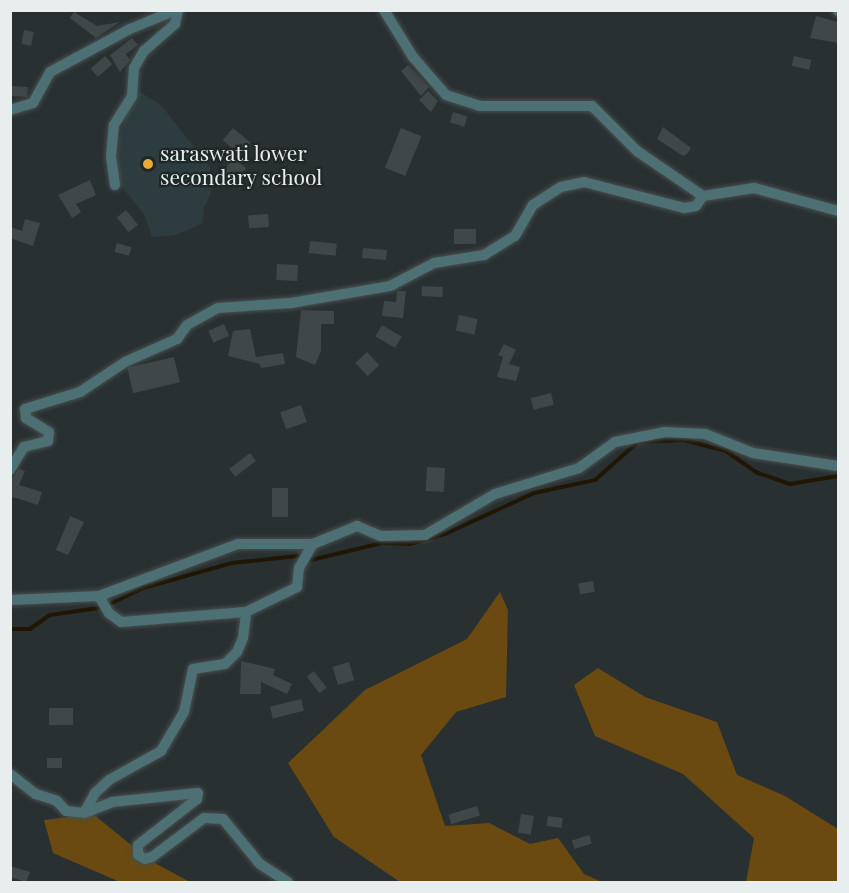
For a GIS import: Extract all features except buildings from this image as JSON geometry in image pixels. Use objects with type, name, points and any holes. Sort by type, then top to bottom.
[{"type":"street","points":[[10,110],[33,103],[51,72],[130,29],[177,10]]},
{"type":"street","points":[[115,185],[111,157],[114,124],[132,96],[134,68],[144,51],[175,24],[177,10]]},
{"type":"street","points":[[384,10],[413,57],[446,95],[480,106],[592,106],[637,151],[703,196],[754,188],[838,211]]},
{"type":"street","points":[[10,470],[24,447],[48,441],[49,432],[26,418],[25,409],[96,384],[125,362],[177,339],[187,325],[211,311],[291,303],[390,286],[434,263],[484,255],[515,236],[533,205],[561,187],[584,182],[684,208],[696,206],[703,196]]},
{"type":"street","points":[[10,600],[99,596],[238,544],[313,544],[357,526],[381,536],[425,535],[495,494],[579,468],[615,442],[665,432],[705,434],[753,453],[838,466]]},
{"type":"street","points":[[99,596],[109,613],[121,622],[246,612],[297,587],[299,568],[313,544]]},
{"type":"street","points":[[84,813],[94,793],[109,780],[161,752],[184,712],[193,669],[225,664],[237,652],[243,638],[246,612]]},
{"type":"street","points":[[10,774],[36,794],[57,801],[66,811],[84,813],[112,802],[198,793],[197,799],[138,845],[138,855],[145,859],[152,856],[204,818],[223,819],[260,864],[288,882]]},
{"type":"shaded area","points":[[138,91],[160,104],[210,167],[211,193],[204,208],[203,223],[176,235],[152,237],[144,214],[121,186],[116,167],[119,140],[128,106]]},
{"type":"shaded area","points":[[500,592],[508,610],[506,697],[456,712],[421,755],[445,826],[489,823],[530,844],[558,838],[584,874],[602,882],[400,882],[334,837],[288,763],[365,690],[467,639]]},
{"type":"shaded area","points":[[598,668],[645,697],[717,722],[737,775],[785,796],[838,829],[838,882],[746,882],[754,838],[683,774],[595,736],[574,685]]},
{"type":"shaded area","points":[[93,814],[151,861],[190,882],[120,882],[53,853],[44,820]]},
{"type":"waterway","points":[[311,560],[382,543],[410,544],[445,534],[534,493],[595,480],[638,442],[684,440],[726,451],[758,473],[790,484],[838,476]]},
{"type":"waterway","points":[[112,603],[143,588],[232,563],[298,556]]},
{"type":"waterway","points":[[10,629],[30,629],[50,615],[98,608]]},
{"type":"place","name":"saraswati lower secondary school","points":[[148,164]]}]
